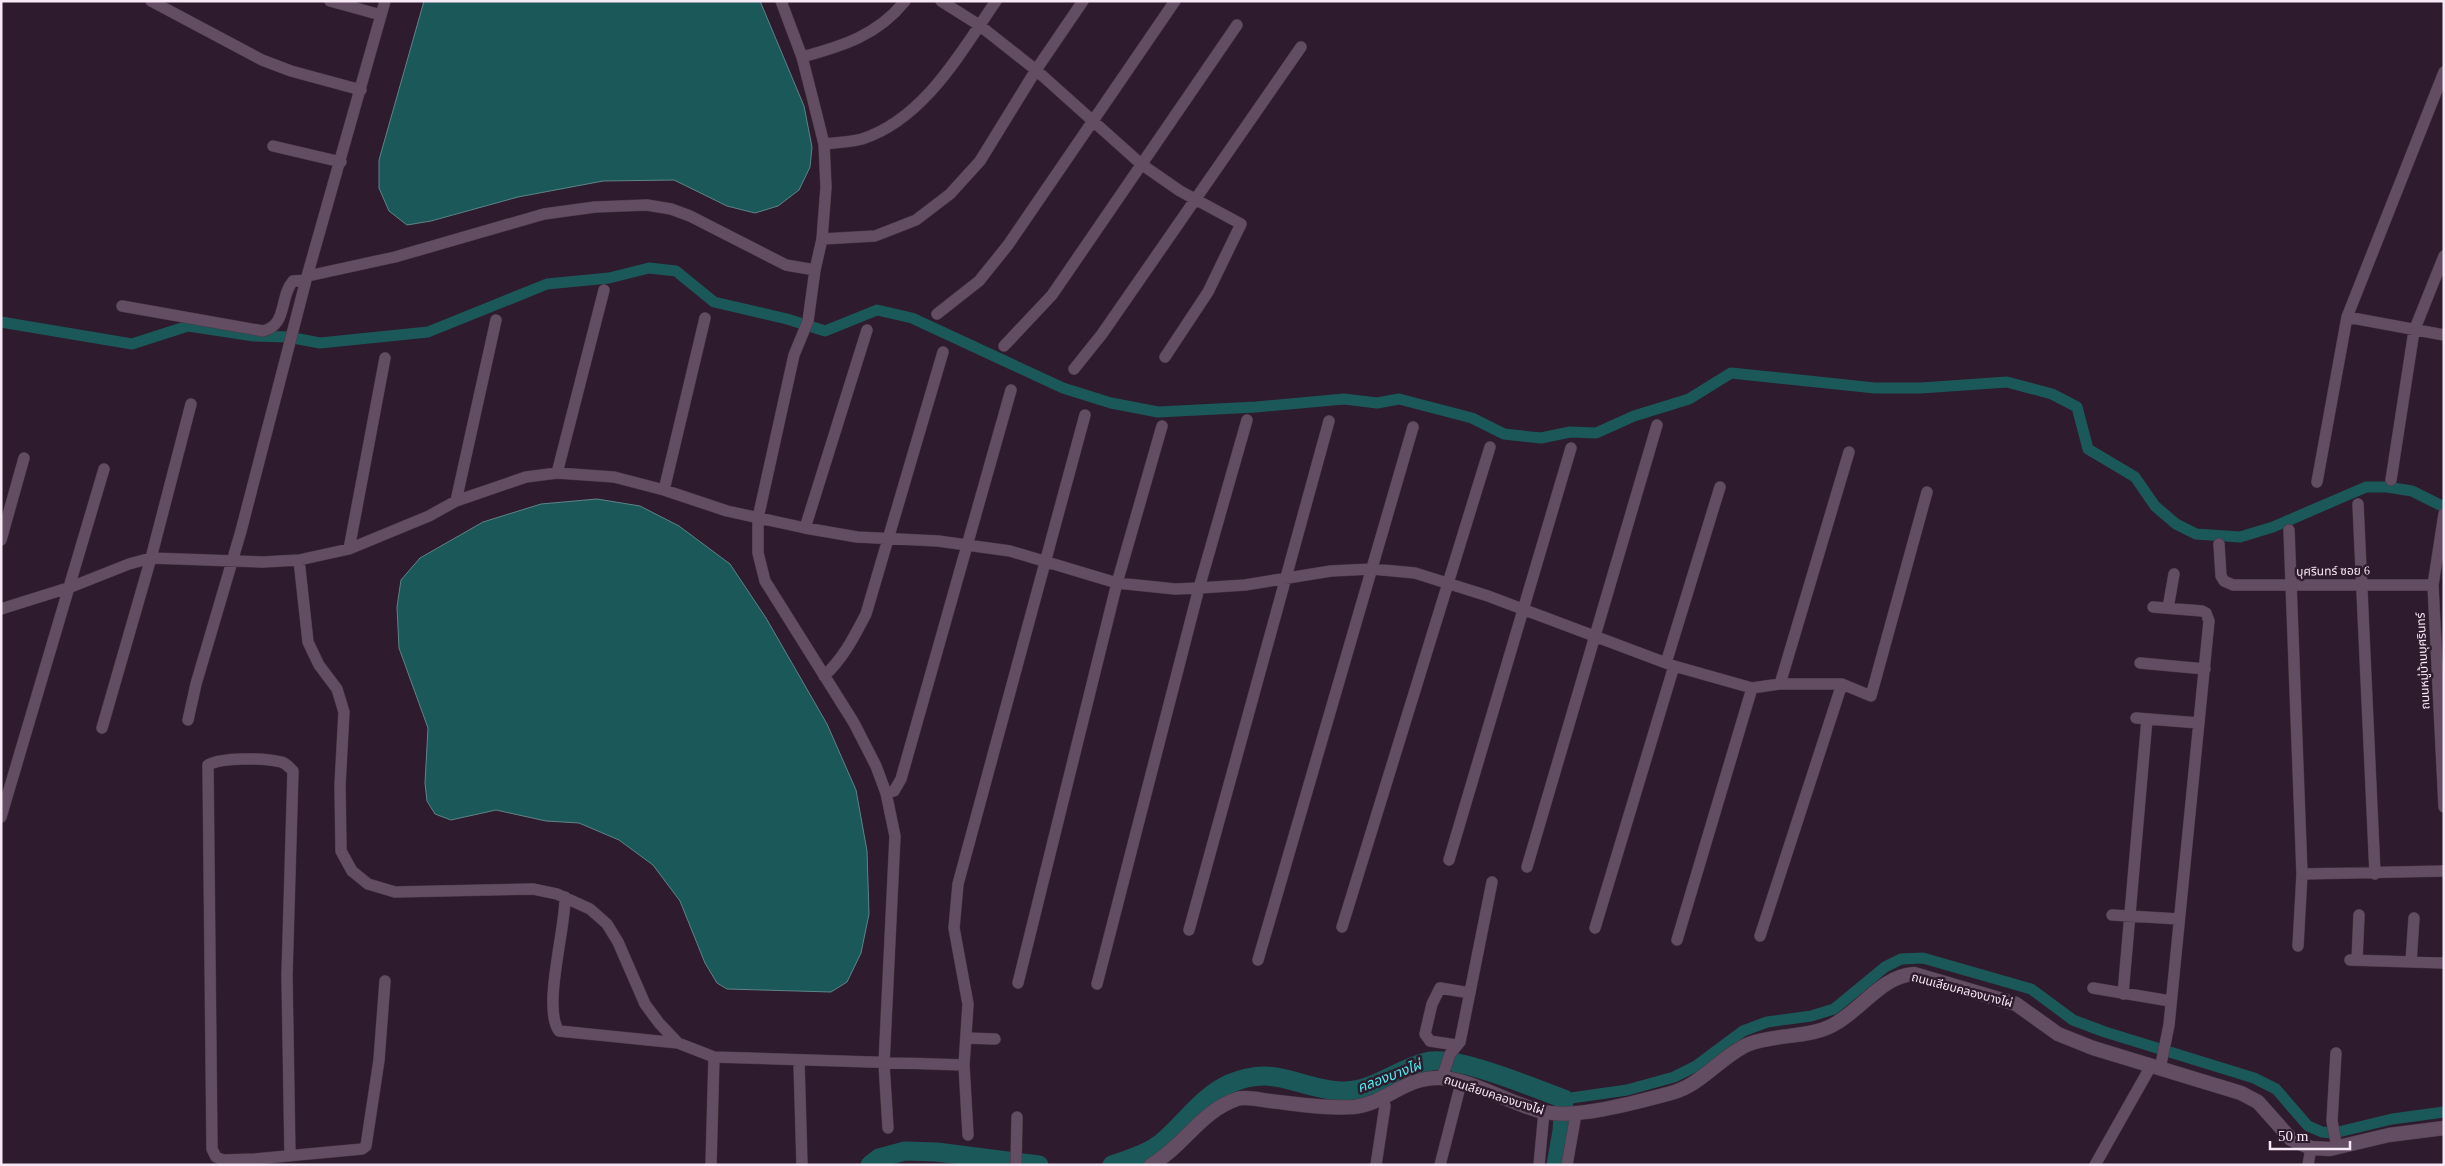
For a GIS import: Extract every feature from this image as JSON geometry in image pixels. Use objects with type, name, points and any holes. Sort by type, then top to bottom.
[{"type":"street","points":[[151,1],[262,60],[291,71],[361,90]]},
{"type":"street","points":[[330,1],[381,15]]},
{"type":"street","points":[[188,720],[196,684],[231,562],[307,278],[385,1]]},
{"type":"street","points":[[781,1],[802,57],[824,144],[826,187],[822,239],[815,270],[808,321],[794,355],[758,518],[758,553],[765,581],[854,723],[876,766],[886,793],[895,836],[884,1064],[888,1128]]},
{"type":"street","points":[[802,57],[844,46],[860,38],[883,23],[905,1]]},
{"type":"street","points":[[941,1],[979,25],[1036,70],[1141,164],[1195,200],[1241,224],[1208,292],[1164,357]]},
{"type":"street","points":[[824,144],[861,139],[883,130],[910,110],[927,95],[951,65],[996,1]]},
{"type":"street","points":[[822,239],[875,236],[916,220],[950,194],[980,161],[1036,70],[1083,1]]},
{"type":"street","points":[[937,314],[979,280],[1008,245],[1175,1]]},
{"type":"street","points":[[1004,346],[1052,296],[1237,25]]},
{"type":"street","points":[[1074,369],[1102,334],[1301,47]]},
{"type":"street","points":[[2317,482],[2347,317],[2444,72]]},
{"type":"street","points":[[273,146],[341,162]]},
{"type":"street","points":[[122,306],[263,331],[277,324],[290,284],[297,280],[396,257],[544,214],[595,207],[647,205],[671,209],[690,216],[786,265],[815,270]]},
{"type":"street","points":[[2391,480],[2414,330],[2444,256]]},
{"type":"street","points":[[557,473],[604,290]]},
{"type":"street","points":[[2347,317],[2444,335]]},
{"type":"street","points":[[664,490],[705,318]]},
{"type":"street","points":[[456,501],[496,320]]},
{"type":"street","points":[[805,528],[868,330]]},
{"type":"street","points":[[824,676],[837,664],[851,643],[866,614],[943,352]]},
{"type":"street","points":[[349,549],[385,358]]},
{"type":"street","points":[[886,793],[894,791],[901,780],[1011,390]]},
{"type":"street","points":[[102,728],[151,558],[190,404]]},
{"type":"street","points":[[968,1135],[964,1066],[968,1004],[954,928],[958,884],[1044,562],[1086,415]]},
{"type":"street","points":[[1097,984],[1199,588],[1247,420]]},
{"type":"street","points":[[1188,930],[1329,421]]},
{"type":"street","points":[[1018,982],[1117,583],[1162,426]]},
{"type":"street","points":[[1527,867],[1657,426]]},
{"type":"street","points":[[1258,960],[1413,427]]},
{"type":"street","points":[[1342,927],[1490,447]]},
{"type":"street","points":[[1449,860],[1571,448]]},
{"type":"street","points":[[1780,684],[1849,452]]},
{"type":"street","points":[[1,540],[24,458]]},
{"type":"street","points":[[1,816],[71,587],[104,469]]},
{"type":"street","points":[[1,609],[71,587],[129,564],[151,558],[231,562],[299,560],[349,549],[422,519],[456,501],[526,477],[557,473],[614,477],[664,490],[727,511],[805,528],[858,537],[967,545],[1010,551],[1117,583],[1175,589],[1286,578],[1331,571],[1372,569],[1415,573],[1523,609],[1670,665],[1752,688],[1780,684],[1842,684],[1872,696],[1927,492]]},
{"type":"street","points":[[1596,928],[1720,487]]},
{"type":"street","points":[[2358,504],[2375,874]]},
{"type":"street","name":"ถนนหมู่บ้านบุศรินทร์","points":[[2443,519],[2433,585],[2444,807]]},
{"type":"street","points":[[2289,530],[2302,874],[2298,946]]},
{"type":"street","name":"บุศรินทร์ ซอย 6","points":[[2219,544],[2222,576],[2224,581],[2233,585],[2433,585]]},
{"type":"street","points":[[299,560],[308,642],[319,665],[337,689],[344,712],[340,785],[341,851],[352,871],[368,884],[395,892],[533,889],[564,897],[590,909],[607,924],[618,942],[645,1004],[678,1043]]},
{"type":"street","points":[[2168,608],[2174,574]]},
{"type":"street","points":[[2095,1165],[2158,1064],[2168,1038],[2170,1001],[2209,621],[2206,613],[2153,607]]},
{"type":"street","points":[[2140,663],[2205,669]]},
{"type":"street","points":[[1760,936],[1842,684]]},
{"type":"street","points":[[1677,940],[1752,688]]},
{"type":"street","points":[[2123,994],[2131,916],[2141,719],[2199,723]]},
{"type":"street","points":[[290,1156],[288,975],[293,771],[283,762],[258,760],[216,760],[208,765],[212,1149],[216,1157],[222,1160],[255,1162],[290,1156],[362,1149],[366,1146],[379,1060],[385,981]]},
{"type":"street","points":[[2302,874],[2442,872]]},
{"type":"street","points":[[1444,1071],[1453,1050],[1460,1042],[1492,882]]},
{"type":"street","points":[[564,897],[554,992],[554,1017],[559,1031],[678,1043],[714,1057],[799,1062],[964,1066]]},
{"type":"street","points":[[2360,914],[2353,960],[2444,963]]},
{"type":"street","points":[[2112,915],[2179,919]]},
{"type":"street","points":[[2411,962],[2414,918]]},
{"type":"street","name":"ถนนเลียบคลองบางไผ่","points":[[1151,1165],[1164,1158],[1209,1114],[1240,1098],[1332,1108],[1357,1107],[1382,1097],[1404,1084],[1444,1071],[1461,1083],[1549,1112],[1572,1114],[1674,1092],[1700,1079],[1746,1045],[1765,1038],[1809,1032],[1836,1024],[1889,981],[1900,975],[1914,974],[2016,1004],[2058,1034],[2092,1048],[2158,1064],[2241,1094],[2258,1102],[2291,1139],[2311,1148],[2335,1139],[2444,1128]]},
{"type":"street","points":[[1453,1050],[1430,1041],[1425,1034],[1432,1004],[1440,988],[1470,993]]},
{"type":"street","points":[[2093,988],[2170,1001]]},
{"type":"street","points":[[966,1038],[995,1039]]},
{"type":"street","points":[[2335,1139],[2336,1053]]},
{"type":"street","points":[[711,1165],[714,1057]]},
{"type":"street","points":[[799,1062],[802,1165]]},
{"type":"street","points":[[1440,1165],[1461,1083]]},
{"type":"street","points":[[1376,1165],[1385,1106],[1382,1097]]},
{"type":"street","points":[[1538,1165],[1549,1112]]},
{"type":"street","points":[[1567,1165],[1572,1114]]},
{"type":"street","points":[[1016,1118],[1017,1160]]},
{"type":"street","points":[[2308,1165],[2311,1148]]},
{"type":"shaded area","points":[[424,1],[760,1],[804,106],[812,147],[810,167],[799,190],[778,206],[755,213],[727,206],[674,180],[603,181],[518,197],[431,221],[407,225],[389,211],[379,188],[379,160]]},
{"type":"shaded area","points":[[597,499],[640,506],[679,526],[730,564],[766,618],[827,724],[856,790],[867,851],[869,914],[861,953],[847,982],[831,992],[727,989],[717,983],[705,963],[680,901],[653,865],[619,840],[579,823],[546,821],[496,810],[451,820],[435,814],[427,801],[425,783],[428,728],[399,648],[397,607],[401,580],[420,558],[483,522],[541,504]]},
{"type":"waterway","points":[[1,322],[132,344],[188,326],[254,336],[288,337],[320,343],[428,332],[547,284],[609,278],[649,268],[676,271],[714,302],[787,319],[825,331],[877,310],[912,318],[1063,388],[1111,403],[1158,412],[1256,407],[1344,399],[1377,403],[1399,399],[1472,418],[1504,434],[1541,438],[1570,432],[1596,433],[1634,416],[1689,399],[1731,373],[1875,388],[1921,388],[2007,382],[2052,394],[2077,407],[2088,449],[2135,477],[2155,506],[2176,524],[2196,534],[2240,537],[2273,527],[2366,487],[2387,487],[2412,491],[2444,507]]},
{"type":"waterway","points":[[1564,1099],[1627,1090],[1674,1077],[1696,1066],[1743,1031],[1767,1022],[1811,1016],[1834,1009],[1885,967],[1901,959],[1923,958],[2031,989],[2073,1020],[2105,1032],[2254,1078],[2276,1089],[2308,1126],[2322,1132],[2334,1133],[2392,1119],[2444,1112]]},
{"type":"waterway","name":"คลองบางไผ่","points":[[1112,1165],[1138,1156],[1156,1147],[1219,1089],[1245,1078],[1273,1077],[1325,1089],[1351,1091],[1373,1085],[1415,1065],[1439,1061],[1475,1067],[1495,1073],[1564,1099],[1562,1131],[1556,1165]]},
{"type":"waterway","name":"คลองบางไผ่","points":[[870,1165],[879,1158],[905,1151],[937,1152],[1039,1165]]}]
